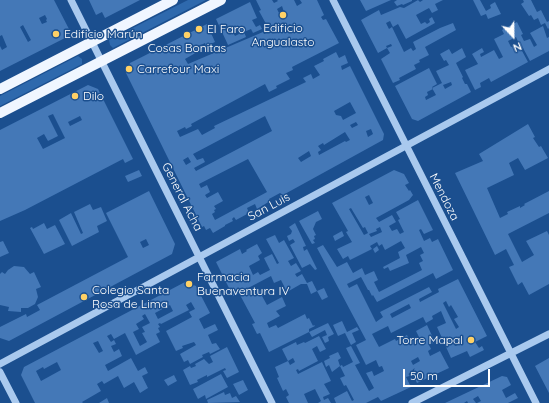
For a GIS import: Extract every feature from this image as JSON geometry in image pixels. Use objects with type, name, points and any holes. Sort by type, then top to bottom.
[{"type":"main road","points":[[0,88],[173,0]]},
{"type":"main road","points":[[0,113],[221,0]]},
{"type":"street","name":"General Acha","points":[[71,0],[272,403]]},
{"type":"street","name":"Mendoza","points":[[333,0],[536,403]]},
{"type":"street","name":"San Luis","points":[[0,364],[549,69]]},
{"type":"street","points":[[412,403],[549,334]]},
{"type":"street","points":[[0,372],[16,403]]},
{"type":"shaded area","points":[[188,0],[206,0],[113,48],[110,45],[109,40]]},
{"type":"shaded area","points":[[78,56],[82,59],[82,64],[0,106],[0,96]]},
{"type":"building","points":[[0,0],[54,0],[70,31],[67,37],[0,71],[0,46],[2,50],[7,47],[2,35],[0,36]],"holes":[[[45,15],[47,22],[42,24],[39,18]],[[23,25],[31,40],[28,42],[20,27]]]},
{"type":"building","points":[[89,0],[140,0],[105,18],[102,12],[96,15]]},
{"type":"building","points":[[256,0],[272,0],[274,3],[278,1],[277,0],[294,0],[297,6],[302,3],[300,0],[317,0],[324,15],[321,17],[323,20],[326,19],[339,43],[292,67],[293,70],[286,73],[290,79],[276,86],[277,88],[269,92],[265,84],[191,124],[192,126],[186,129],[185,127],[177,131],[180,137],[198,129],[202,135],[215,128],[214,126],[306,82],[303,78],[311,74],[313,79],[320,75],[314,66],[336,52],[339,58],[345,55],[348,63],[341,66],[342,70],[350,66],[384,134],[383,140],[283,195],[280,193],[269,199],[270,201],[257,209],[255,204],[247,208],[249,213],[236,220],[234,217],[232,219],[233,221],[213,233],[210,228],[206,230],[204,226],[202,227],[126,73],[130,63],[207,24],[215,42],[206,46],[205,43],[197,47],[199,51],[185,59],[188,64],[263,32],[264,34],[270,31],[259,11],[261,10]],"holes":[[[282,6],[284,12],[280,15],[277,9]],[[290,24],[292,28],[299,25],[300,26],[288,31],[286,26]],[[350,102],[356,113],[343,120],[341,116],[336,115],[334,111]],[[265,116],[272,131],[196,171],[194,168],[205,162],[203,158],[197,160],[193,154]],[[356,122],[358,125],[352,128],[350,125]],[[371,129],[373,134],[368,137],[366,131]],[[345,132],[350,140],[345,141],[319,155],[318,152],[321,150],[318,146],[323,143],[324,145]],[[309,151],[311,156],[301,162],[298,158]],[[188,157],[191,162],[186,165],[183,160]],[[248,159],[267,192],[215,220],[212,214],[216,209],[214,206],[223,201],[218,192],[207,198],[205,195],[210,192],[207,185],[201,188],[199,184]]]},
{"type":"building","points":[[360,0],[391,0],[366,11]]},
{"type":"building","points":[[397,0],[412,1],[397,6],[394,2]]},
{"type":"building","points":[[418,0],[420,2],[423,0],[443,0],[435,4],[438,10],[432,13],[429,8],[416,15],[421,24],[425,22],[427,24],[430,22],[429,19],[432,17],[435,23],[406,39],[398,24],[393,27],[390,21],[386,23],[389,29],[392,27],[404,52],[411,48],[413,51],[416,49],[413,42],[440,28],[453,23],[456,30],[425,47],[429,55],[419,60],[420,62],[414,65],[416,69],[393,83],[381,59],[390,53],[387,48],[378,53],[361,20],[379,10],[381,15],[400,7],[404,8]],"holes":[[[391,44],[392,46],[387,48],[386,46]]]},
{"type":"building","points":[[473,0],[480,0],[486,11],[491,8],[490,5],[495,2],[501,14],[488,19],[486,14],[481,16]]},
{"type":"building","points":[[523,0],[531,0],[537,12],[541,10],[547,22],[549,21],[548,29],[545,23],[541,25],[538,18],[534,20],[531,15],[529,16],[521,4],[524,2]]},
{"type":"building","points":[[250,2],[257,18],[252,20],[256,27],[260,25],[262,29],[253,33],[251,29],[244,32],[246,37],[228,45],[216,19]],"holes":[[[237,28],[239,34],[235,36],[232,30]]]},
{"type":"building","points":[[517,22],[523,34],[521,35],[524,41],[530,39],[534,47],[537,45],[530,33],[543,26],[547,38],[549,37],[549,51],[530,61],[523,48],[521,49],[528,62],[491,82],[489,78],[480,83],[481,87],[475,90],[465,70],[478,64],[472,54],[482,48],[484,52],[480,54],[481,57],[494,50],[499,59],[503,57],[494,39],[504,34],[502,30]],"holes":[[[516,37],[519,44],[511,47],[508,41]]]},
{"type":"building","points":[[462,48],[466,57],[456,63],[465,84],[467,84],[471,92],[418,121],[412,119],[395,86],[429,68],[437,84],[432,87],[442,83],[436,71],[449,65],[446,60],[444,61],[440,54],[449,49],[452,54]],"holes":[[[451,82],[452,85],[445,89],[443,85]],[[433,89],[436,95],[426,100],[425,97],[428,95],[427,92]]]},
{"type":"building","points":[[88,85],[98,89],[133,159],[125,163],[123,159],[25,210],[0,221],[0,130]],"holes":[[[53,114],[65,138],[43,149],[37,138],[44,134],[48,141],[58,136],[48,116]],[[80,116],[82,120],[70,126],[68,122]]]},
{"type":"building","points":[[528,124],[535,137],[533,138],[539,147],[541,146],[548,158],[525,170],[518,158],[509,163],[514,175],[487,188],[500,218],[508,214],[507,212],[520,206],[520,208],[525,205],[524,204],[549,191],[549,213],[508,234],[522,262],[534,255],[526,241],[547,231],[549,235],[549,284],[529,295],[522,282],[518,285],[509,267],[514,265],[506,249],[495,255],[455,173],[483,161],[479,154]]},
{"type":"building","points":[[139,170],[142,176],[128,182],[125,176]]},
{"type":"building","points":[[394,170],[404,174],[409,183],[405,185],[413,195],[409,200],[376,218],[379,222],[392,215],[396,222],[389,226],[392,231],[397,229],[400,234],[404,232],[396,212],[418,200],[433,230],[424,234],[421,229],[419,230],[424,241],[430,238],[432,242],[438,239],[453,270],[436,279],[433,273],[377,302],[361,277],[347,284],[349,288],[357,284],[376,322],[383,317],[380,312],[429,287],[432,292],[419,299],[420,302],[439,292],[438,289],[458,279],[487,336],[475,342],[479,348],[482,346],[484,350],[470,357],[467,351],[451,358],[437,327],[446,323],[441,311],[432,316],[433,319],[426,323],[423,317],[391,333],[388,326],[372,334],[379,347],[407,335],[410,342],[419,337],[416,331],[427,325],[435,342],[429,345],[431,349],[428,351],[430,356],[440,351],[449,368],[417,383],[413,375],[406,377],[411,387],[381,401],[378,397],[366,403],[336,403],[334,398],[347,391],[352,401],[354,400],[346,385],[344,386],[340,378],[345,376],[340,366],[342,365],[343,367],[353,362],[346,348],[351,346],[360,363],[355,365],[369,391],[374,388],[366,373],[372,371],[374,376],[384,371],[382,366],[379,367],[376,360],[366,365],[356,345],[366,340],[317,248],[323,245],[337,267],[347,262],[353,273],[362,268],[365,275],[374,271],[378,280],[374,282],[379,292],[422,270],[419,263],[423,261],[420,255],[424,253],[421,247],[406,255],[409,263],[390,271],[388,267],[384,269],[383,267],[400,258],[398,252],[405,248],[401,241],[385,250],[382,244],[379,246],[377,242],[370,246],[372,249],[350,260],[348,256],[343,259],[337,249],[352,242],[346,232],[348,231],[332,203]],"holes":[[[369,195],[373,203],[369,205],[365,197]],[[351,208],[363,228],[365,227],[368,233],[364,235],[349,209]],[[380,227],[382,232],[371,237],[369,234],[377,231],[376,229]],[[446,301],[449,307],[451,305],[458,317],[454,319],[459,327],[456,329],[443,303]],[[409,304],[411,308],[392,318],[390,314]],[[460,337],[463,343],[455,346],[453,341]],[[418,357],[420,361],[413,365],[411,361]]]},
{"type":"building","points":[[149,191],[175,244],[172,254],[9,341],[0,338],[0,327],[26,314],[27,317],[40,310],[37,305],[128,257],[106,213]],"holes":[[[146,239],[149,245],[143,248],[140,242]]]},
{"type":"building","points":[[90,204],[93,210],[101,207],[107,221],[97,226],[99,232],[72,246],[59,220],[71,213],[81,234],[83,233],[74,212]]},
{"type":"building","points":[[318,211],[322,219],[316,222],[313,229],[316,235],[314,236],[315,239],[313,240],[315,243],[312,244],[299,221]]},
{"type":"building","points":[[44,223],[47,229],[55,225],[65,244],[44,254],[30,228],[32,227],[33,229]]},
{"type":"building","points":[[295,223],[306,246],[303,247],[304,251],[307,249],[317,269],[315,270],[310,264],[302,268],[290,245],[295,242],[293,239],[289,241],[287,236],[291,234],[292,231],[289,227]]},
{"type":"building","points":[[342,231],[344,236],[335,241],[333,236]]},
{"type":"building","points":[[275,235],[279,243],[284,240],[294,258],[288,261],[291,266],[296,263],[301,271],[295,274],[297,277],[302,274],[307,283],[312,281],[317,291],[311,294],[307,284],[301,284],[287,292],[281,280],[274,283],[271,276],[233,296],[216,262],[240,249],[242,254],[257,244],[262,253],[258,256],[260,260],[249,266],[253,275],[258,272],[260,275],[270,270],[264,258],[272,254],[277,264],[279,263],[266,239]]},
{"type":"building","points":[[3,241],[9,253],[0,257],[0,242]]},
{"type":"building","points":[[377,246],[379,250],[375,253],[373,249]]},
{"type":"building","points":[[14,266],[24,267],[30,274],[34,272],[41,287],[36,289],[38,297],[35,304],[28,308],[21,308],[21,312],[8,311],[9,307],[0,305],[0,274],[2,272],[5,274]]},
{"type":"building","points":[[185,282],[196,286],[210,313],[199,319],[204,329],[215,324],[218,330],[208,335],[212,344],[216,343],[220,349],[210,354],[209,352],[202,355],[203,357],[190,364],[188,360],[184,362],[180,354],[196,345],[194,342],[182,346],[183,348],[176,351],[166,331],[192,317],[189,312],[195,309],[191,302],[186,305],[189,310],[161,324],[158,324],[160,327],[158,328],[160,332],[156,334],[160,342],[136,355],[125,333],[114,339],[111,334],[107,336],[111,342],[114,340],[116,344],[111,346],[114,352],[119,349],[122,356],[105,365],[108,371],[131,358],[138,371],[145,367],[148,373],[142,376],[148,388],[140,393],[134,382],[124,388],[118,376],[104,384],[102,381],[97,384],[101,391],[82,402],[83,403],[35,403],[21,375],[24,367]],"holes":[[[170,305],[173,311],[158,319],[155,313]],[[145,314],[150,323],[142,327],[145,332],[142,333],[147,342],[140,346],[133,332],[139,329],[136,324],[144,319],[142,316]],[[98,341],[103,351],[99,353],[93,343]],[[57,362],[61,370],[41,381],[36,371],[43,367],[44,369]]]},
{"type":"building","points":[[265,288],[267,293],[262,296],[267,305],[282,297],[286,306],[276,311],[280,316],[267,323],[269,328],[276,325],[278,328],[305,314],[307,319],[309,318],[313,326],[315,326],[309,329],[309,332],[269,352],[260,333],[257,334],[252,324],[255,323],[240,295],[250,290],[252,294]]},
{"type":"building","points":[[324,288],[328,297],[322,300],[317,291]]},
{"type":"building","points":[[342,321],[347,332],[357,327],[359,330],[352,333],[356,342],[351,345],[345,333],[338,336],[333,325]]},
{"type":"building","points":[[328,323],[334,334],[328,337],[329,341],[325,343],[322,337],[327,335],[325,330],[312,337],[309,332]]},
{"type":"building","points":[[319,336],[326,349],[320,352],[317,346],[312,349],[318,361],[299,371],[298,369],[296,370],[298,374],[322,362],[331,381],[324,384],[330,394],[323,397],[324,400],[328,398],[331,403],[318,403],[321,401],[315,389],[304,394],[308,403],[289,403],[286,397],[289,395],[286,389],[283,391],[277,378],[279,377],[275,367],[288,361],[282,349],[296,342],[297,345],[304,342],[305,343]],"holes":[[[293,358],[295,362],[290,365],[288,361]]]},
{"type":"building","points":[[227,347],[239,372],[227,378],[223,371],[226,370],[225,368],[207,377],[207,375],[197,380],[198,382],[190,385],[183,370],[190,366],[191,368],[196,366],[195,364],[204,359],[209,364],[213,362],[210,356]]},
{"type":"building","points":[[338,352],[341,358],[338,360],[340,366],[332,372],[329,365],[326,367],[324,361],[330,358],[329,356]]},
{"type":"building","points":[[549,358],[549,393],[535,366]]},
{"type":"building","points":[[221,374],[228,387],[206,399],[205,395],[198,399],[193,389]]},
{"type":"building","points":[[174,375],[177,381],[168,386],[164,380]]},
{"type":"building","points":[[502,376],[507,377],[511,385],[502,390],[506,398],[515,393],[518,398],[508,403],[477,403],[481,401],[478,396],[473,399],[476,403],[468,403],[467,401],[464,403],[445,403]]},
{"type":"building","points":[[243,380],[248,390],[239,395],[233,384]]},
{"type":"building","points":[[224,392],[225,395],[230,393],[232,398],[236,396],[240,402],[208,403],[207,400]]},
{"type":"building","points":[[107,398],[109,403],[99,403]]},
{"type":"place","name":"Edificio Angualasto","points":[[283,15]]},
{"type":"place","name":"El Faro","points":[[199,29]]},
{"type":"place","name":"Edificio Marún","points":[[56,34]]},
{"type":"place","name":"Cosas Bonitas","points":[[187,35]]},
{"type":"place","name":"Carrefour Maxi","points":[[129,69]]},
{"type":"place","name":"Dilo","points":[[75,96]]},
{"type":"place","name":"Farmacia Buenaventura IV","points":[[189,284]]},
{"type":"place","name":"Colegio Santa Rosa de Lima","points":[[84,297]]},
{"type":"place","name":"Torre Mapal","points":[[471,340]]}]
